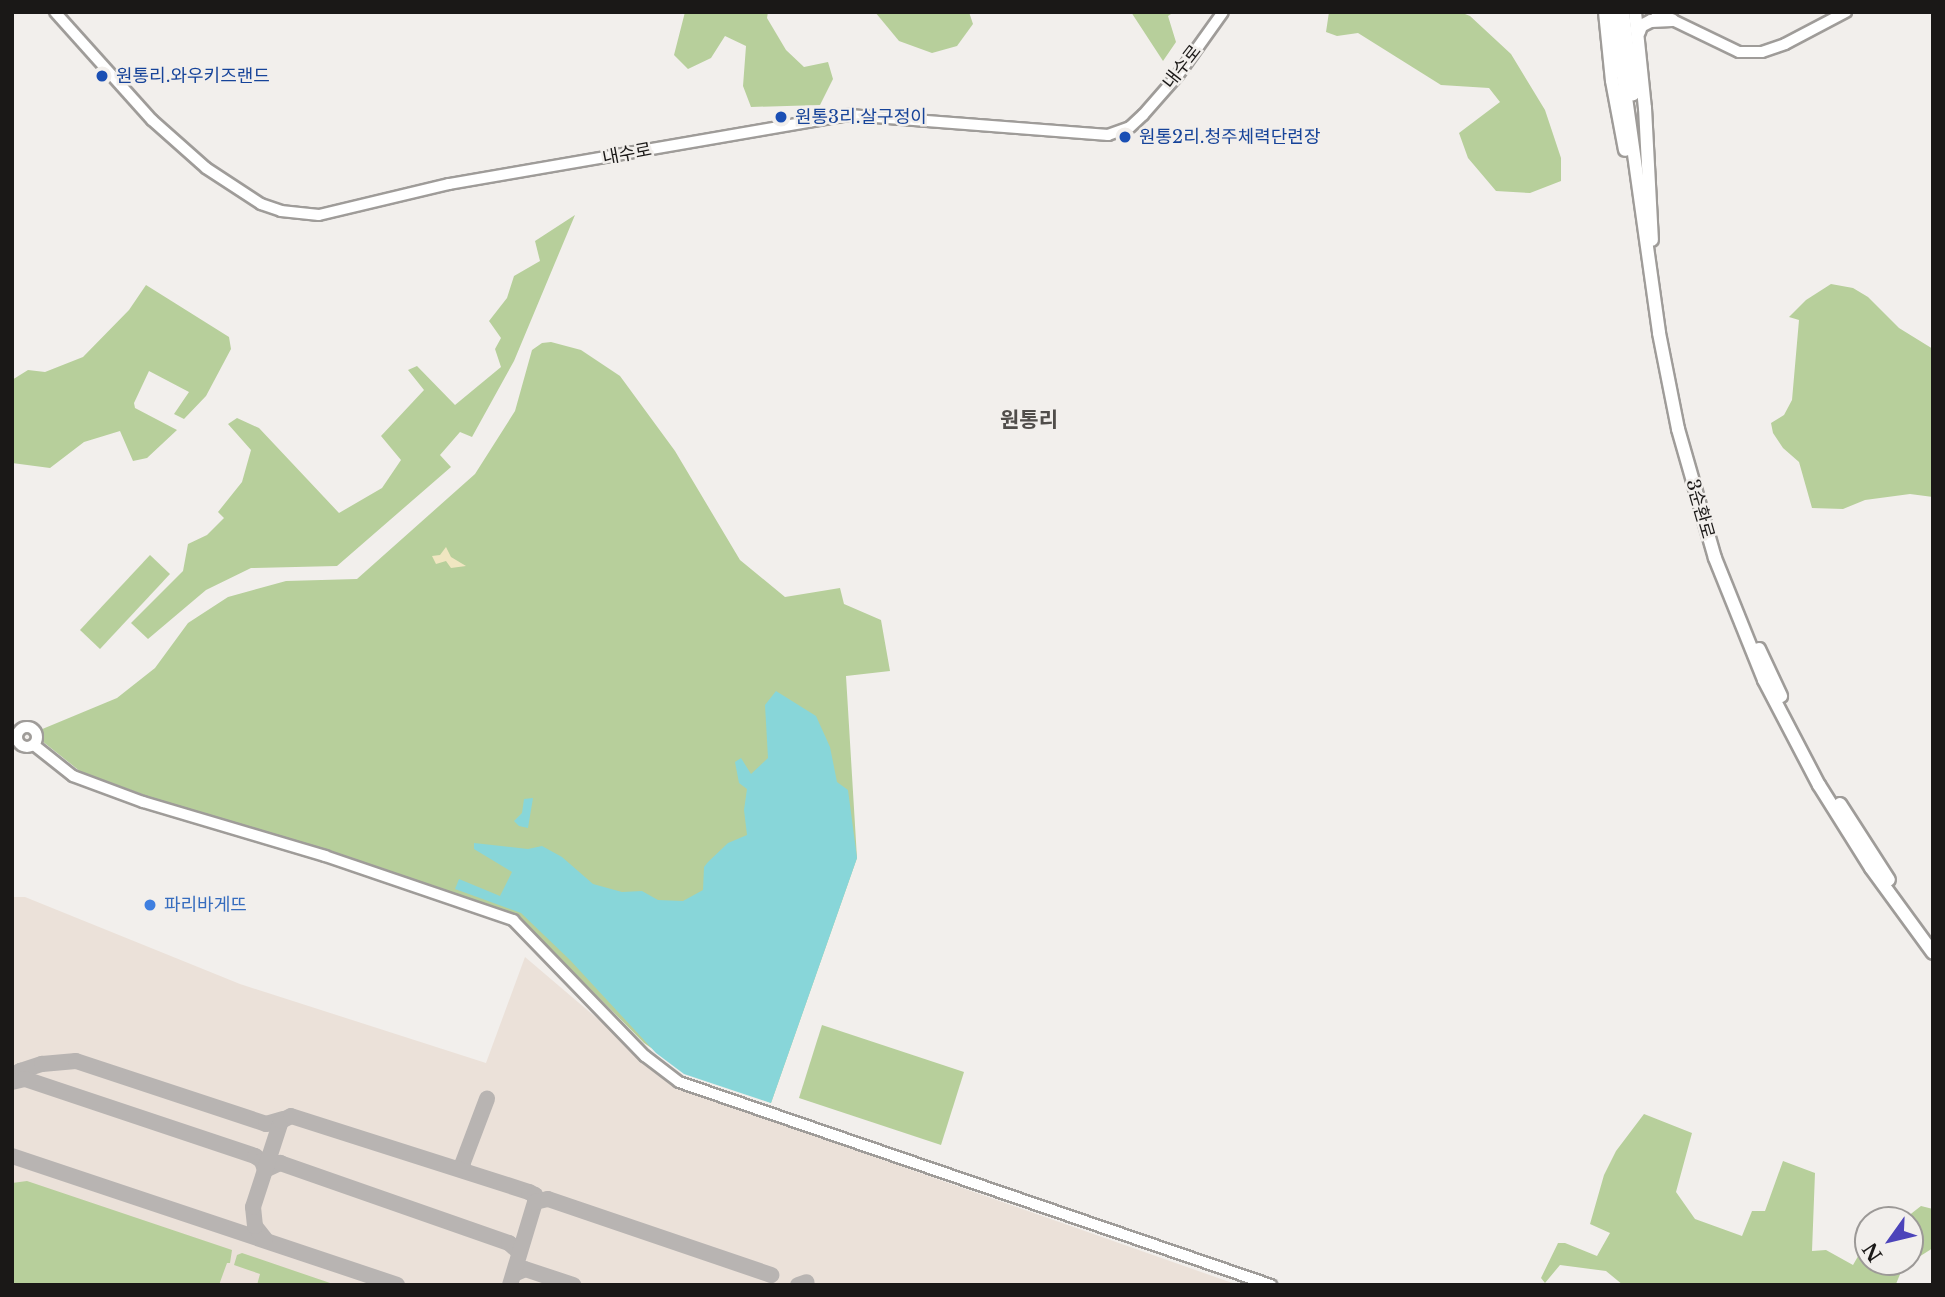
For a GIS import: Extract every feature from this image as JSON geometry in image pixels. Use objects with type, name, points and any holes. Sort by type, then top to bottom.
[{"type":"highway","points":[[1605,12],[1616,106],[1648,238]]},
{"type":"highway","name":"3순환로","points":[[1614,12],[1681,442],[1714,558],[1747,644],[1785,723],[1843,827],[1933,953]]},
{"type":"highway","name":"3순환로","points":[[1623,12],[1648,238],[1688,436],[1715,532],[1746,618],[1777,689],[1839,803],[1933,940]]},
{"type":"highway","points":[[1635,12],[1639,32],[1648,238]]},
{"type":"highway","points":[[1639,32],[1643,25],[1651,21],[1672,20]]},
{"type":"street","name":"내수로","points":[[55,12],[152,120],[206,168],[261,204],[293,213],[319,215],[449,184],[849,116],[1108,135],[1130,127],[1143,115],[1178,75],[1223,12]]},
{"type":"street","points":[[1656,12],[1739,52],[1762,52],[1785,44],[1846,12]]},
{"type":"street","points":[[16,727],[18,743],[27,747],[34,745],[73,776],[119,793],[325,856],[513,920],[645,1056],[679,1083],[1271,1285]]},
{"type":"shaded area","points":[[12,897],[25,897],[240,984],[486,1063],[525,957],[679,1088],[1238,1285],[12,1285]]},
{"type":"green space","points":[[685,12],[768,12],[767,18],[786,50],[804,67],[828,62],[833,79],[820,105],[751,107],[743,86],[746,46],[725,36],[711,58],[688,69],[674,55]]},
{"type":"green space","points":[[875,12],[969,12],[973,24],[957,46],[932,53],[899,41]]},
{"type":"green space","points":[[1131,12],[1174,12],[1168,16],[1176,42],[1163,61]]},
{"type":"green space","points":[[1329,12],[1460,12],[1470,16],[1511,54],[1545,110],[1561,158],[1561,181],[1530,193],[1496,191],[1468,158],[1459,133],[1500,102],[1489,88],[1441,85],[1358,33],[1337,36],[1326,32]]},
{"type":"green space","points":[[575,215],[514,361],[472,437],[460,432],[440,455],[451,467],[337,566],[251,568],[206,590],[148,639],[131,623],[183,571],[188,544],[207,535],[224,518],[218,512],[242,482],[251,450],[228,424],[237,418],[259,428],[339,513],[382,488],[401,460],[381,436],[424,390],[408,370],[417,366],[455,405],[501,367],[495,349],[501,338],[489,321],[507,298],[514,276],[540,261],[535,241]]},
{"type":"green space","points":[[1831,284],[1853,288],[1868,297],[1899,328],[1933,349],[1933,497],[1910,494],[1865,500],[1843,509],[1812,508],[1799,462],[1783,448],[1773,433],[1771,423],[1784,415],[1792,400],[1799,320],[1789,317],[1806,300]]},
{"type":"green space","points":[[146,285],[229,337],[231,349],[206,396],[184,419],[174,414],[189,392],[149,371],[134,403],[135,408],[177,430],[147,458],[133,461],[120,431],[84,442],[50,468],[12,463],[12,380],[28,370],[45,372],[83,357],[129,310]]},
{"type":"green space","points":[[551,342],[581,350],[620,376],[675,451],[740,560],[785,597],[840,588],[844,604],[881,620],[890,671],[846,676],[857,858],[771,1103],[675,1064],[644,1043],[516,914],[194,813],[81,772],[42,741],[40,730],[117,698],[155,668],[188,623],[228,597],[286,581],[357,579],[475,474],[515,411],[532,350],[542,343]]},
{"type":"green space","points":[[150,555],[170,574],[100,649],[80,630]]},
{"type":"green space","points":[[822,1025],[964,1072],[941,1145],[799,1098]]},
{"type":"green space","points":[[1644,1114],[1692,1133],[1676,1192],[1695,1219],[1742,1236],[1752,1211],[1765,1211],[1783,1161],[1815,1173],[1812,1251],[1826,1250],[1854,1263],[1854,1276],[1899,1276],[1896,1284],[1904,1285],[1623,1285],[1606,1271],[1560,1265],[1545,1283],[1541,1278],[1558,1243],[1565,1243],[1597,1256],[1610,1233],[1590,1224],[1604,1175],[1616,1151]]},
{"type":"green space","points":[[27,1181],[232,1250],[230,1263],[227,1263],[219,1285],[12,1285],[12,1183]]},
{"type":"green space","points":[[1924,1207],[1933,1209],[1933,1248],[1924,1254]]},
{"type":"green space","points":[[242,1253],[336,1285],[257,1285],[260,1274],[234,1265],[237,1255]]},
{"type":"sand","points":[[446,547],[451,557],[466,566],[451,568],[446,561],[436,564],[432,556],[440,555]]},
{"type":"water","points":[[776,691],[816,716],[830,747],[837,782],[848,790],[857,858],[771,1103],[684,1074],[656,1053],[570,960],[521,913],[455,889],[459,879],[500,896],[512,872],[474,849],[474,843],[528,849],[542,846],[562,857],[593,884],[622,892],[642,891],[658,900],[683,901],[703,890],[704,867],[708,862],[728,843],[747,835],[744,810],[747,789],[739,783],[735,762],[741,758],[751,774],[768,758],[765,705]]},
{"type":"water","points":[[533,798],[528,828],[519,826],[514,821],[522,813],[524,799]]},
{"type":"taxiway","points":[[12,1078],[20,1071],[42,1064],[76,1061],[266,1124],[283,1119]]},
{"type":"taxiway","points":[[12,1082],[25,1079],[255,1156],[262,1161],[265,1170],[280,1163],[509,1243],[518,1251]]},
{"type":"taxiway","points":[[465,1171],[462,1165],[487,1099]]},
{"type":"taxiway","points":[[265,1239],[255,1226],[253,1207],[281,1121],[291,1116],[529,1192],[535,1195],[535,1202]]},
{"type":"taxiway","points":[[12,1156],[397,1285]]},
{"type":"taxiway","points":[[510,1285],[535,1202],[548,1199],[771,1275]]},
{"type":"taxiway","points":[[514,1274],[525,1269],[573,1285]]},
{"type":"taxiway","points":[[798,1285],[807,1282]]},
{"type":"place","name":"원통리.와우키즈랜드","points":[[102,76]]},
{"type":"place","name":"원통3리.살구정이","points":[[781,117]]},
{"type":"place","name":"원통2리.청주체력단련장","points":[[1125,137]]},
{"type":"place","name":"파리바게뜨","points":[[150,905]]},
{"type":"district","name":"원통리","points":[[1029,420]]}]
